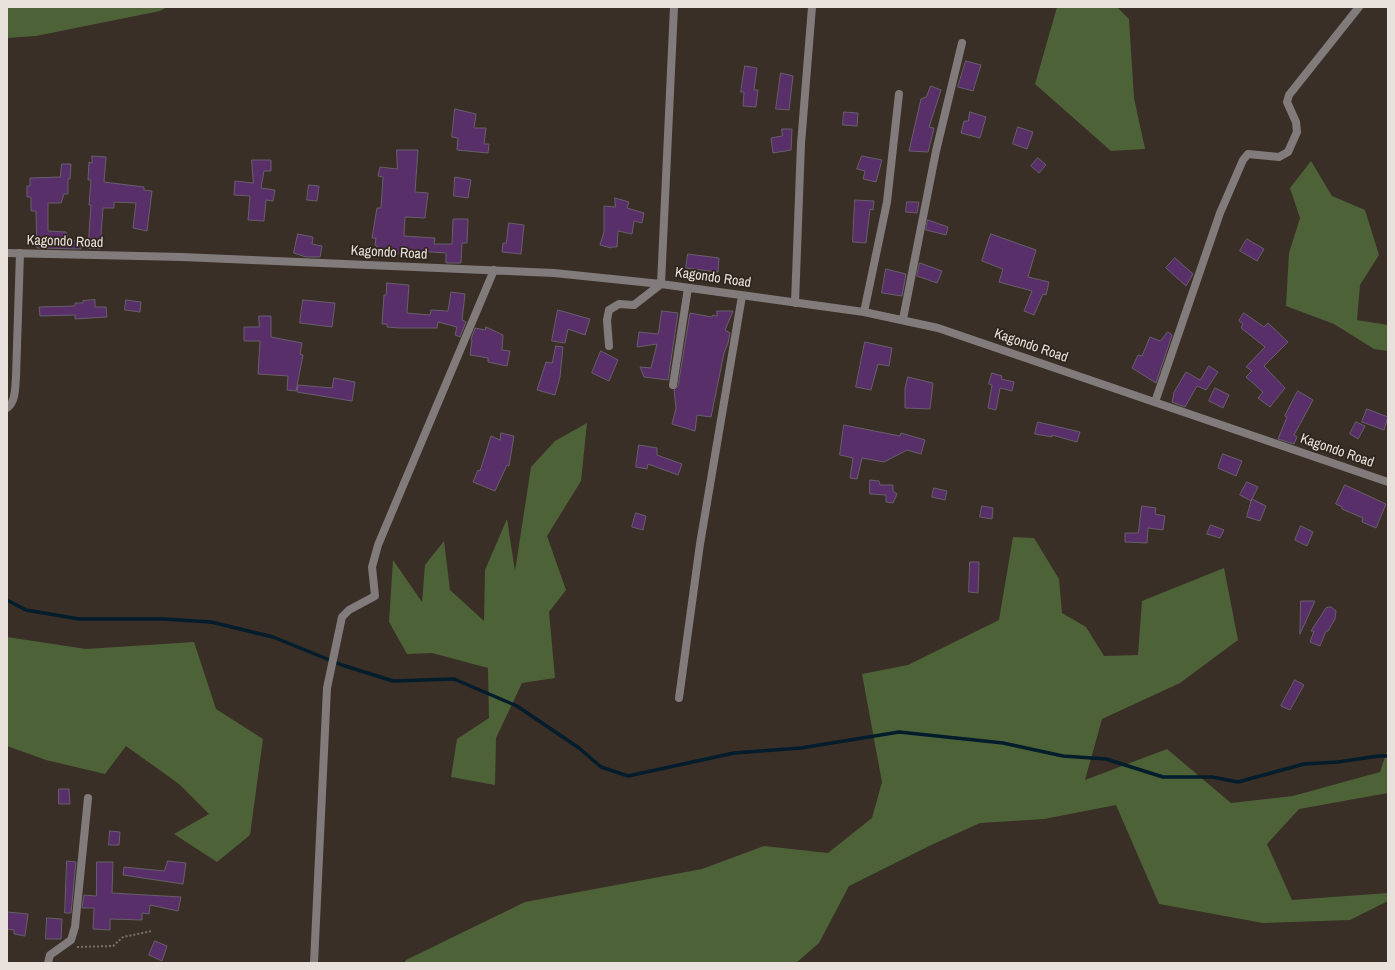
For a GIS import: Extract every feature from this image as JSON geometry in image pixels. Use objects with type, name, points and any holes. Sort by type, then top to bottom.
[{"type":"street","points":[[609,346],[606,320],[609,310],[619,304],[634,305],[661,284],[674,7]]},
{"type":"street","points":[[795,303],[801,144],[812,7]]},
{"type":"street","points":[[1155,402],[1220,213],[1243,160],[1248,154],[1279,157],[1288,152],[1297,132],[1296,122],[1287,102],[1289,95],[1359,7]]},
{"type":"street","points":[[903,319],[936,152],[962,44]]},
{"type":"street","points":[[864,312],[887,202],[898,94]]},
{"type":"street","name":"Kagondo Road","points":[[7,253],[182,257],[554,273],[661,284],[864,312],[903,319],[938,328],[1388,482]]},
{"type":"street","points":[[7,408],[11,405],[16,377],[20,253]]},
{"type":"street","points":[[314,963],[327,688],[342,617],[349,610],[375,596],[372,567],[378,545],[494,270]]},
{"type":"street","points":[[673,385],[688,288]]},
{"type":"street","points":[[679,698],[700,544],[742,296]]},
{"type":"street","points":[[48,963],[50,955],[71,940],[75,927],[88,798]]},
{"type":"path","points":[[70,950],[77,947],[113,946],[123,938],[152,930]]},
{"type":"green space","points":[[7,7],[167,7],[160,11],[36,36],[7,38]]},
{"type":"green space","points":[[1057,7],[1117,7],[1129,19],[1134,98],[1145,149],[1111,151],[1035,84]]},
{"type":"green space","points":[[1311,161],[1332,196],[1365,210],[1379,255],[1360,285],[1357,320],[1388,325],[1388,351],[1374,349],[1334,324],[1286,306],[1289,253],[1300,218],[1290,188]]},
{"type":"green space","points":[[587,423],[581,481],[547,536],[566,590],[549,612],[555,678],[522,683],[496,738],[495,785],[451,777],[457,739],[489,718],[488,668],[432,653],[407,654],[389,622],[393,560],[422,602],[425,565],[444,541],[450,590],[484,621],[485,570],[507,519],[515,571],[531,467],[555,441]]},
{"type":"green space","points":[[1013,537],[1034,538],[1059,579],[1062,613],[1086,627],[1104,656],[1138,655],[1142,601],[1224,568],[1238,640],[1180,683],[1102,719],[1085,780],[1167,749],[1231,803],[1293,796],[1380,772],[1388,748],[1388,793],[1299,809],[1267,844],[1292,900],[1388,893],[1388,901],[1350,920],[1263,923],[1159,904],[1116,805],[1044,819],[980,823],[929,846],[849,886],[819,943],[796,963],[404,963],[406,960],[525,902],[702,869],[764,846],[828,853],[872,818],[882,782],[862,674],[908,665],[999,620]]},
{"type":"green space","points":[[7,637],[86,649],[194,642],[216,709],[263,739],[250,835],[217,862],[174,834],[209,814],[179,784],[126,746],[105,774],[46,760],[7,746]]},
{"type":"building","points":[[966,61],[981,65],[973,91],[958,87]]},
{"type":"building","points":[[745,66],[757,68],[754,90],[758,90],[756,107],[743,106],[744,92],[741,92]]},
{"type":"building","points":[[781,73],[793,76],[789,110],[776,109]]},
{"type":"building","points":[[931,86],[941,90],[929,127],[934,128],[928,152],[909,151],[921,99],[926,97]]},
{"type":"building","points":[[455,109],[476,114],[474,128],[486,128],[484,144],[489,144],[488,153],[457,150],[458,138],[452,137]]},
{"type":"building","points":[[844,112],[858,113],[857,126],[843,125]]},
{"type":"building","points":[[970,112],[986,117],[980,138],[961,133],[964,121],[968,121]]},
{"type":"building","points":[[1018,127],[1033,132],[1027,149],[1013,144]]},
{"type":"building","points":[[782,129],[792,129],[791,150],[773,153],[771,138],[782,136]]},
{"type":"building","points":[[397,150],[418,150],[415,192],[428,193],[425,218],[405,217],[404,236],[435,238],[434,244],[452,244],[453,219],[468,219],[467,243],[462,243],[461,263],[446,263],[446,253],[402,250],[401,254],[377,254],[377,246],[375,245],[376,238],[372,238],[377,208],[381,208],[383,177],[378,176],[380,167],[397,169]]},
{"type":"building","points":[[92,156],[106,157],[104,182],[144,187],[144,190],[152,191],[147,231],[133,228],[136,203],[114,202],[114,208],[103,208],[100,249],[88,248],[91,180],[88,180],[89,162],[92,163]]},
{"type":"building","points":[[862,156],[882,160],[876,182],[863,179],[865,171],[857,169]]},
{"type":"building","points":[[1038,158],[1046,165],[1039,173],[1031,166]]},
{"type":"building","points":[[252,160],[271,160],[271,171],[264,171],[261,188],[275,190],[273,201],[266,200],[264,221],[248,220],[250,196],[234,195],[235,181],[253,183]]},
{"type":"building","points":[[62,164],[71,164],[70,179],[68,179],[68,194],[64,194],[61,203],[48,203],[48,231],[66,232],[68,240],[82,241],[81,249],[37,248],[36,211],[31,211],[31,197],[27,197],[27,186],[30,186],[30,178],[60,177]]},
{"type":"building","points":[[455,177],[471,180],[468,198],[454,196]]},
{"type":"building","points":[[309,185],[319,186],[317,201],[307,200]]},
{"type":"building","points":[[615,198],[629,202],[627,208],[644,213],[642,223],[634,221],[632,234],[618,231],[617,247],[611,248],[600,245],[604,232],[604,206],[615,207]]},
{"type":"building","points":[[855,200],[874,201],[873,210],[870,209],[866,243],[853,242]]},
{"type":"building","points":[[907,202],[919,202],[917,213],[906,212]]},
{"type":"building","points":[[928,220],[948,227],[946,235],[926,230]]},
{"type":"building","points":[[509,223],[524,225],[521,254],[502,252],[503,243],[506,243]]},
{"type":"building","points":[[298,234],[313,237],[312,244],[322,246],[320,257],[306,257],[294,253]]},
{"type":"building","points":[[991,234],[1036,250],[1028,277],[1049,282],[1046,295],[1043,294],[1034,315],[1024,311],[1032,291],[999,282],[1003,269],[982,261]]},
{"type":"building","points":[[1247,239],[1264,249],[1257,261],[1240,251]]},
{"type":"building","points":[[688,254],[719,258],[718,272],[686,268]]},
{"type":"building","points":[[1175,258],[1193,274],[1186,286],[1166,268]]},
{"type":"building","points":[[920,263],[942,271],[937,283],[917,276]]},
{"type":"building","points":[[886,269],[906,274],[902,296],[882,293]]},
{"type":"building","points":[[387,283],[409,285],[407,313],[430,315],[431,310],[448,311],[451,292],[465,294],[462,320],[466,322],[460,337],[455,335],[457,327],[438,322],[437,328],[399,328],[387,327],[387,324],[382,324],[384,295],[386,295]]},
{"type":"building","points":[[95,300],[95,307],[106,307],[107,317],[75,319],[75,315],[40,316],[39,307],[75,306],[75,303]]},
{"type":"building","points":[[126,300],[141,302],[140,312],[125,310]]},
{"type":"building","points":[[303,300],[335,303],[332,327],[300,323]]},
{"type":"building","points":[[558,310],[590,319],[585,335],[568,329],[565,343],[552,341]]},
{"type":"building","points":[[662,311],[678,313],[668,380],[644,377],[640,367],[651,368],[657,344],[637,347],[639,332],[658,334]]},
{"type":"building","points":[[717,311],[733,311],[725,330],[730,333],[724,353],[711,417],[697,415],[695,431],[672,424],[676,408],[674,390],[678,386],[690,313],[712,317],[713,315],[717,316]]},
{"type":"building","points":[[1244,313],[1264,327],[1268,323],[1288,342],[1264,366],[1285,388],[1270,407],[1258,398],[1263,392],[1246,377],[1252,371],[1246,367],[1265,347],[1241,328],[1243,324],[1239,321]]},
{"type":"building","points":[[259,316],[271,316],[271,337],[302,343],[300,354],[303,355],[296,391],[287,390],[288,376],[258,374],[260,341],[244,341],[244,327],[259,327]]},
{"type":"building","points":[[486,327],[503,335],[502,350],[510,351],[507,366],[488,362],[488,358],[470,355],[471,339],[475,328],[485,330]]},
{"type":"building","points":[[1168,332],[1172,335],[1156,383],[1132,368],[1138,355],[1142,356],[1150,337],[1160,341]]},
{"type":"building","points":[[865,342],[892,348],[889,366],[878,364],[871,390],[856,387]]},
{"type":"building","points":[[556,346],[563,347],[560,377],[555,395],[537,390],[546,362],[552,363]]},
{"type":"building","points":[[601,351],[618,360],[609,381],[592,373]]},
{"type":"building","points":[[1209,366],[1218,372],[1206,390],[1197,386],[1185,407],[1172,402],[1173,394],[1186,372],[1200,380]]},
{"type":"building","points":[[992,373],[1002,376],[1001,379],[1014,382],[1012,391],[1000,388],[996,410],[988,408],[992,385],[989,384]]},
{"type":"building","points":[[908,377],[933,383],[930,409],[905,408],[905,389]]},
{"type":"building","points":[[334,378],[355,382],[352,401],[297,392],[298,385],[332,388]]},
{"type":"building","points":[[1215,388],[1229,395],[1223,408],[1209,401]]},
{"type":"building","points":[[1298,391],[1313,400],[1294,435],[1297,437],[1294,444],[1278,439],[1287,417],[1285,416]]},
{"type":"building","points":[[1367,409],[1388,417],[1384,430],[1362,422]]},
{"type":"building","points":[[1038,422],[1080,432],[1077,442],[1052,435],[1052,437],[1035,434]]},
{"type":"building","points":[[1356,422],[1365,426],[1358,439],[1350,434]]},
{"type":"building","points":[[844,425],[900,436],[901,433],[925,440],[921,454],[907,450],[884,462],[862,458],[857,479],[850,478],[853,458],[840,455]]},
{"type":"building","points":[[501,433],[514,436],[509,466],[507,465],[495,491],[473,482],[478,470],[480,471],[491,436],[500,440]]},
{"type":"building","points":[[639,445],[657,448],[657,455],[682,464],[678,475],[648,464],[647,469],[636,467]]},
{"type":"building","points":[[1223,454],[1242,461],[1236,476],[1218,468]]},
{"type":"building","points":[[870,480],[879,481],[880,485],[893,485],[893,491],[897,494],[893,503],[886,502],[886,495],[870,494]]},
{"type":"building","points":[[1247,482],[1258,487],[1251,501],[1240,495]]},
{"type":"building","points":[[1345,485],[1386,504],[1376,528],[1362,522],[1363,518],[1342,509],[1342,507],[1336,504]]},
{"type":"building","points":[[934,488],[947,491],[945,500],[932,497]]},
{"type":"building","points":[[1252,499],[1266,506],[1260,521],[1247,517]]},
{"type":"building","points":[[982,506],[993,508],[992,519],[980,517]]},
{"type":"building","points":[[1142,506],[1156,508],[1155,514],[1165,516],[1163,530],[1148,528],[1147,543],[1125,542],[1125,533],[1138,533]]},
{"type":"building","points":[[636,513],[646,516],[643,530],[632,527]]},
{"type":"building","points":[[1211,525],[1224,530],[1220,538],[1207,534]]},
{"type":"building","points":[[1301,526],[1313,532],[1307,546],[1295,540]]},
{"type":"building","points":[[970,562],[979,562],[978,593],[969,592]]},
{"type":"building","points":[[1301,601],[1315,601],[1300,634]]},
{"type":"building","points":[[1331,607],[1336,611],[1335,619],[1328,631],[1326,631],[1320,646],[1310,642],[1314,631],[1311,631],[1326,608]]},
{"type":"building","points":[[1295,680],[1304,685],[1290,710],[1281,706]]},
{"type":"building","points":[[59,789],[69,789],[70,804],[59,804]]},
{"type":"building","points":[[110,831],[120,832],[119,845],[109,845]]},
{"type":"building","points":[[67,861],[76,862],[71,913],[65,913]]},
{"type":"building","points":[[168,861],[186,863],[183,884],[123,875],[124,867],[164,871]]},
{"type":"building","points":[[97,862],[113,862],[112,893],[181,897],[178,911],[150,905],[149,914],[142,913],[142,920],[110,919],[110,930],[93,929],[94,908],[82,908],[84,895],[96,896]]},
{"type":"building","points":[[7,912],[28,914],[25,936],[14,934],[14,930],[7,929]]},
{"type":"building","points":[[47,918],[62,919],[61,939],[46,939]]},
{"type":"building","points":[[155,941],[167,946],[162,961],[149,955]]},
{"type":"waterway","points":[[7,600],[26,610],[79,619],[164,619],[211,622],[273,637],[342,665],[393,681],[454,679],[517,706],[579,748],[601,767],[628,776],[734,753],[801,748],[899,732],[1003,743],[1063,756],[1106,759],[1163,777],[1212,777],[1238,782],[1304,764],[1338,762],[1388,756]]}]
